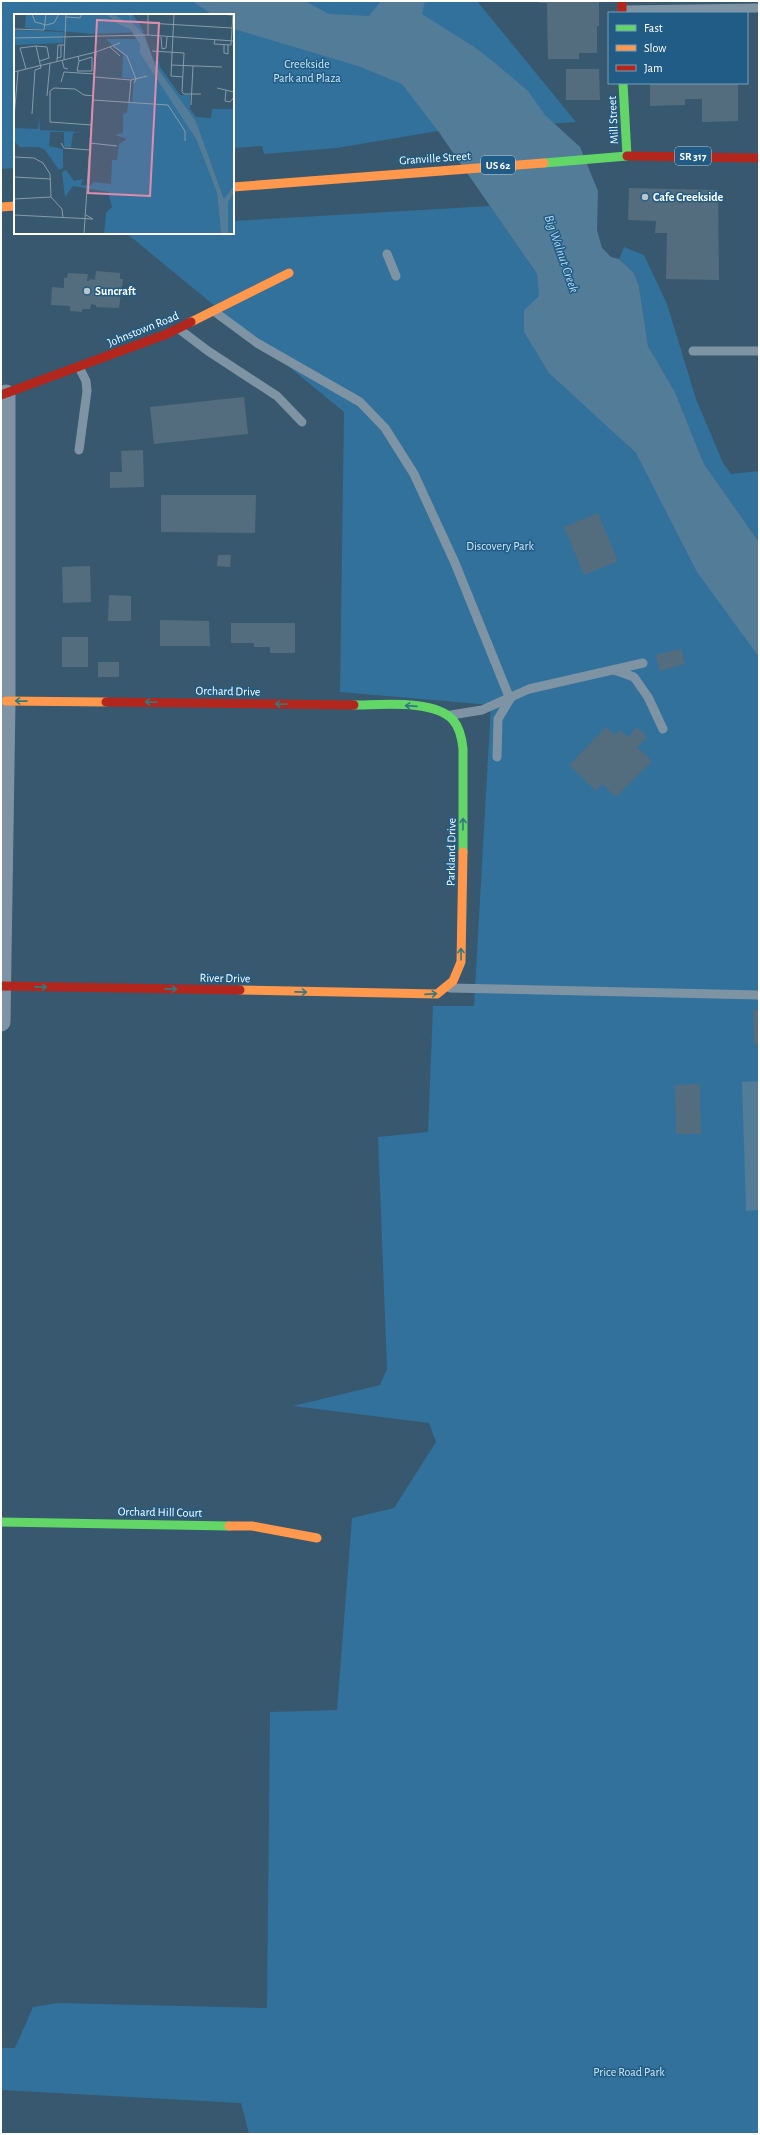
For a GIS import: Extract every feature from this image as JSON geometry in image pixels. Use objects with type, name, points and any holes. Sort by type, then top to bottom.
[{"type":"main road","name":"Mill Street","points":[[623,84],[627,156]]},
{"type":"main road","name":"Granville Street","points":[[234,187],[390,173],[605,157],[722,156],[759,158]]},
{"type":"main road","points":[[1,207],[14,206]]},
{"type":"main road","name":"Johnstown Road","points":[[4,394],[178,329],[289,273]]},
{"type":"main road","name":"Orchard Drive","points":[[6,701],[401,705],[433,707],[448,716]]},
{"type":"main road","name":"Parkland Drive","points":[[446,988],[457,977],[461,962],[463,808],[463,745],[458,726],[448,716]]},
{"type":"main road","name":"River Drive","points":[[2,986],[426,994],[437,994],[446,988]]},
{"type":"main road","name":"Orchard Hill Court","points":[[1,1522],[252,1526],[317,1538]]},
{"type":"street","points":[[1,1022],[6,701],[3,662],[4,394]]},
{"type":"lane","points":[[622,8],[759,8]]},
{"type":"lane","points":[[387,254],[396,276]]},
{"type":"lane","points":[[214,311],[257,342],[360,402],[385,428],[417,481],[455,563],[510,699]]},
{"type":"lane","points":[[178,329],[208,351],[277,396],[302,422]]},
{"type":"lane","points":[[692,351],[759,351]]},
{"type":"lane","points":[[79,367],[86,381],[87,391],[79,450]]},
{"type":"lane","points":[[448,716],[482,710],[510,699],[529,689],[643,663]]},
{"type":"lane","points":[[614,670],[634,677],[648,697],[663,729]]},
{"type":"lane","points":[[497,757],[498,719],[510,699]]},
{"type":"lane","points":[[446,988],[759,995]]},
{"type":"green space","name":"Creekside Park and Plaza","points":[[1,1],[477,1],[576,122],[438,131],[337,148],[264,154],[262,146],[234,148],[234,14],[14,14],[14,168],[1,169]]},
{"type":"green space","name":"Discovery Park","points":[[490,206],[537,274],[539,292],[622,440],[636,453],[759,631],[759,2134],[249,2134],[241,2103],[1,2090],[1,2048],[15,2048],[33,2007],[58,2003],[267,2008],[270,1712],[337,1710],[352,1518],[394,1508],[436,1442],[429,1423],[293,1406],[380,1385],[387,1369],[378,1137],[428,1132],[433,1006],[474,1006],[491,705],[340,692],[344,412],[127,234],[234,234],[234,221]]},
{"type":"green space","points":[[624,247],[644,255],[667,304],[696,399],[723,463],[731,474],[759,471],[759,542],[704,464],[675,392],[648,346],[639,286],[634,273],[619,259]]},
{"type":"water","name":"Big Walnut Creek","points":[[192,1],[305,1],[329,14],[369,16],[381,1],[425,1],[422,14],[476,48],[495,63],[528,91],[545,115],[580,147],[598,191],[597,230],[602,248],[611,257],[619,259],[634,273],[639,286],[648,346],[675,392],[704,464],[759,542],[759,657],[697,572],[636,453],[549,373],[524,332],[524,310],[539,296],[537,274],[438,131],[402,84],[358,66],[234,29],[234,14],[212,14]]},
{"type":"water","points":[[759,1081],[759,1210],[746,1211],[742,1082]]},
{"type":"building","points":[[539,1],[599,1],[597,53],[579,53],[579,59],[548,59],[547,3],[539,3]]},
{"type":"building","points":[[566,69],[599,69],[600,100],[566,100]]},
{"type":"building","points":[[650,84],[738,84],[738,121],[702,122],[702,99],[685,99],[685,105],[650,106]]},
{"type":"building","points":[[629,188],[718,190],[719,280],[666,279],[667,233],[655,233],[656,221],[628,220]]},
{"type":"building","name":"Suncraft","points":[[96,271],[120,273],[120,279],[123,279],[119,308],[96,307],[96,305],[91,304],[90,309],[82,309],[82,312],[70,311],[70,306],[51,305],[52,287],[64,288],[64,278],[67,278],[68,273],[88,274],[87,281],[89,281],[90,279],[95,280]]},
{"type":"building","points":[[244,397],[248,434],[154,444],[150,407]]},
{"type":"building","points":[[143,450],[144,487],[110,488],[110,472],[122,472],[121,451]]},
{"type":"building","points":[[161,495],[256,495],[255,533],[161,532]]},
{"type":"building","points":[[598,513],[618,561],[584,575],[564,527]]},
{"type":"building","points":[[218,555],[231,555],[230,567],[217,566]]},
{"type":"building","points":[[90,566],[91,602],[63,603],[62,567]]},
{"type":"building","points":[[109,595],[131,596],[131,621],[108,621]]},
{"type":"building","points":[[160,620],[209,621],[210,646],[160,646]]},
{"type":"building","points":[[231,623],[295,623],[295,653],[270,653],[270,647],[254,647],[254,643],[231,643]]},
{"type":"building","points":[[62,637],[88,637],[88,667],[62,667]]},
{"type":"building","points":[[681,649],[685,664],[660,671],[656,655]]},
{"type":"building","points":[[98,662],[119,662],[119,677],[98,677]]},
{"type":"building","points":[[606,727],[615,735],[620,730],[628,737],[637,727],[647,737],[637,747],[652,761],[616,797],[602,784],[596,791],[569,765]]},
{"type":"building","points":[[759,1009],[759,1044],[754,1045],[753,1010]]},
{"type":"building","points":[[700,1084],[701,1134],[676,1134],[675,1085]]},
{"type":"traffic: fast","points":[[544,163],[627,156],[623,84]]},
{"type":"traffic: fast","points":[[354,705],[392,704],[421,706],[445,713],[453,720],[460,734],[463,749],[463,852]]},
{"type":"traffic: fast","points":[[1,1522],[229,1526]]},
{"type":"traffic: slow","points":[[234,187],[544,163]]},
{"type":"traffic: slow","points":[[1,207],[14,206]]},
{"type":"traffic: slow","points":[[191,322],[289,273]]},
{"type":"traffic: slow","points":[[6,701],[106,702]]},
{"type":"traffic: slow","points":[[240,990],[437,994],[453,981],[461,962],[463,852]]},
{"type":"traffic: slow","points":[[229,1526],[252,1526],[317,1538]]},
{"type":"traffic: jam","points":[[622,1],[622,12]]},
{"type":"traffic: jam","points":[[627,156],[759,158]]},
{"type":"traffic: jam","points":[[1,395],[167,334],[191,322]]},
{"type":"traffic: jam","points":[[106,702],[354,705]]},
{"type":"traffic: jam","points":[[2,986],[240,990]]},
{"type":"place","name":"Cafe Creekside","points":[[645,197]]},
{"type":"place","name":"Suncraft","points":[[87,291]]},
{"type":"park label","name":"Price Road Park","points":[[629,2072]]}]
